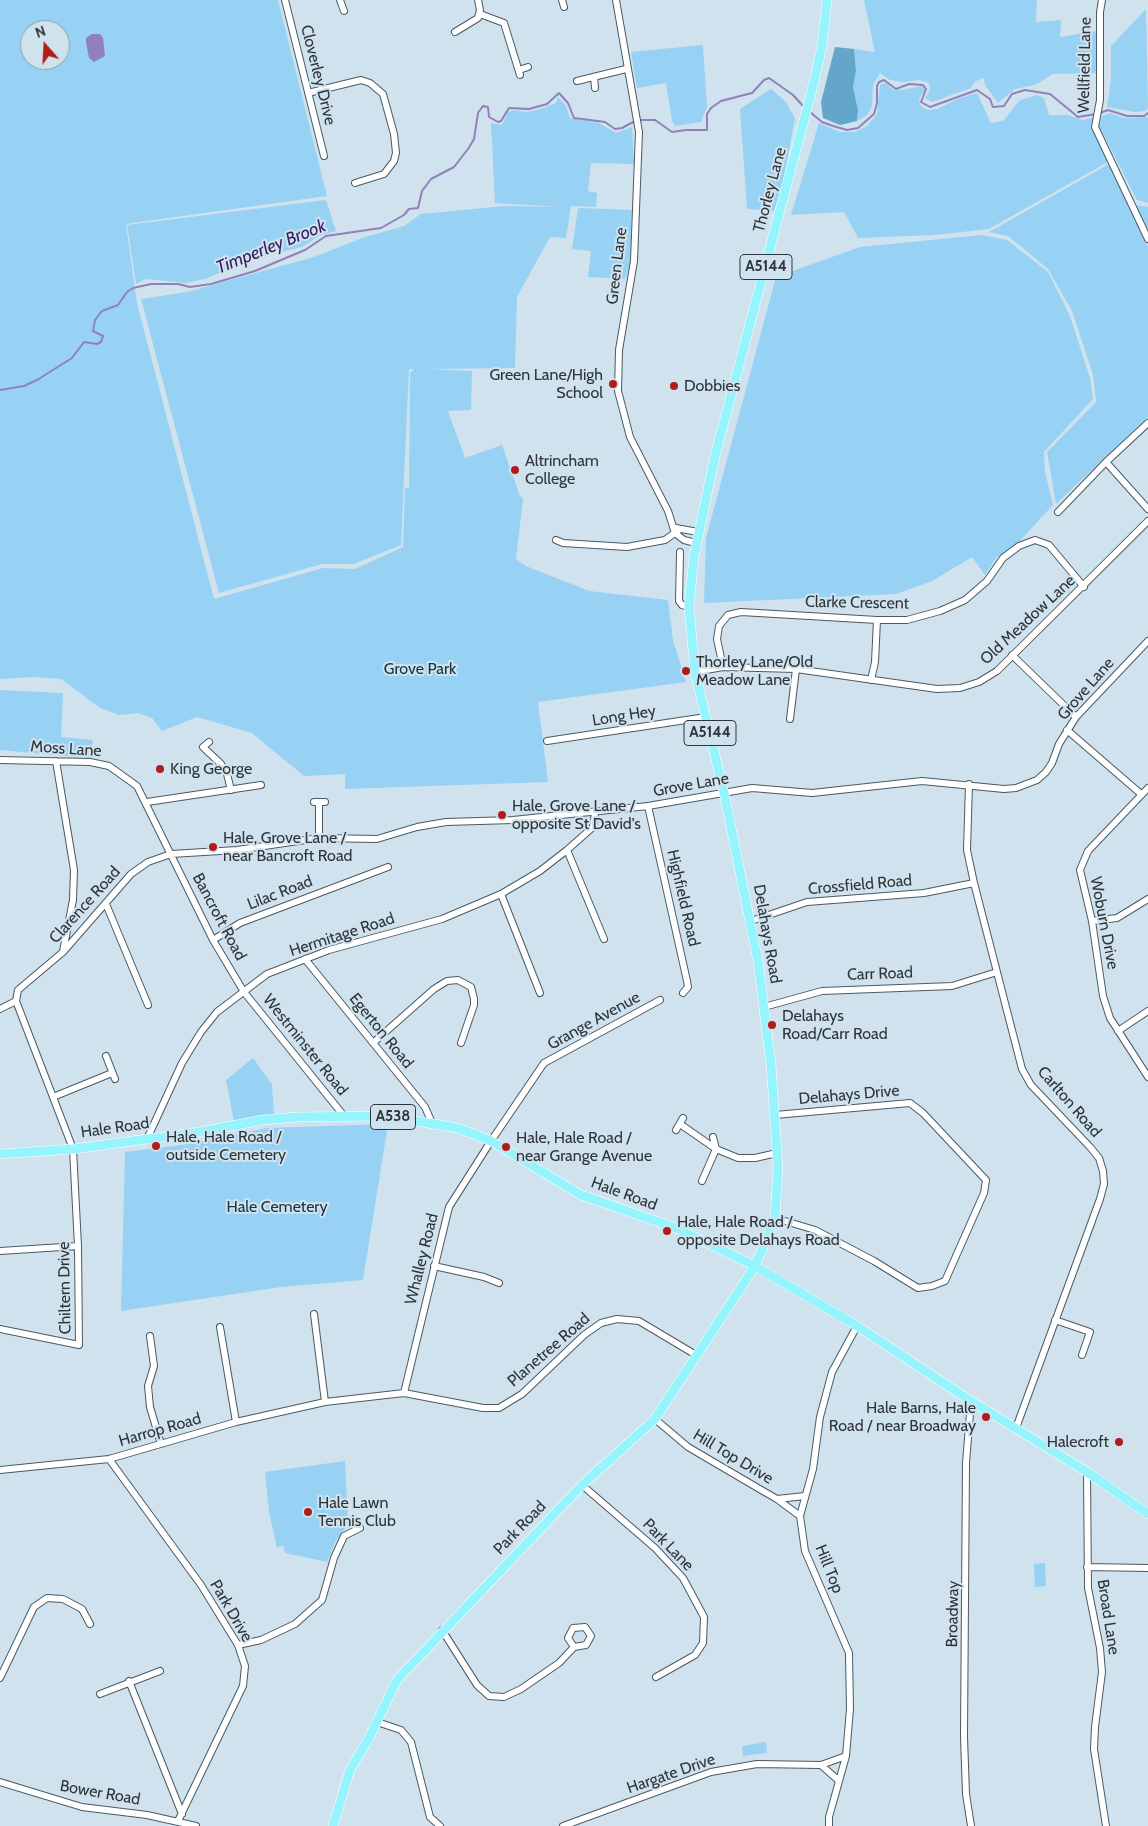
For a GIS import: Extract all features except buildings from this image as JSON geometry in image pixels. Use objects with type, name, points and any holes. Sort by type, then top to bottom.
[{"type":"main road","name":"Thorley Lane","points":[[698,532],[715,456],[814,82],[827,0]]},
{"type":"main road","name":"Delahays Road","points":[[698,532],[689,607],[695,672],[724,793],[751,921],[764,1007],[775,1115],[778,1197],[775,1218],[756,1266]]},
{"type":"main road","name":"Hale Road","points":[[0,1154],[73,1149],[147,1140],[262,1120],[385,1116],[432,1122],[458,1128],[491,1141],[581,1195],[676,1228],[756,1266],[858,1326],[971,1401],[1087,1472],[1148,1514]]},
{"type":"main road","name":"Park Road","points":[[333,1826],[350,1770],[377,1722],[397,1680],[442,1630],[582,1484],[655,1419],[756,1266]]},
{"type":"street","name":"Cloverley Drive","points":[[285,0],[324,156]]},
{"type":"street","points":[[340,0],[344,11]]},
{"type":"street","points":[[455,32],[474,21],[480,14],[478,0]]},
{"type":"street","points":[[562,0],[564,8]]},
{"type":"street","name":"Green Lane","points":[[616,0],[626,68],[638,120],[635,254],[619,350],[617,382],[622,411],[630,437],[676,530]]},
{"type":"street","name":"Wellfield Lane","points":[[1102,0],[1100,12],[1100,100],[1095,127],[1148,239]]},
{"type":"street","points":[[480,14],[504,23],[511,52],[519,73],[528,67]]},
{"type":"street","points":[[577,81],[626,68]]},
{"type":"street","points":[[594,77],[595,88]]},
{"type":"street","points":[[308,93],[361,80],[370,83],[383,94],[393,128],[396,153],[388,171],[379,176],[369,175],[355,183]]},
{"type":"street","points":[[1058,512],[1106,462],[1148,423]]},
{"type":"street","points":[[1106,462],[1148,509]]},
{"type":"street","name":"Old Meadow Lane","points":[[695,672],[723,667],[796,669],[937,689],[960,688],[980,682],[998,670],[1084,587],[1148,521]]},
{"type":"street","points":[[676,530],[698,532]]},
{"type":"street","points":[[556,540],[563,543],[627,547],[666,540],[676,530]]},
{"type":"street","points":[[676,530],[684,540],[696,543]]},
{"type":"street","name":"Clarke Crescent","points":[[723,667],[717,638],[719,626],[728,616],[741,612],[908,620],[940,611],[965,600],[987,581],[1003,558],[1019,546],[1035,540],[1049,546],[1084,587]]},
{"type":"street","name":"Delahays Road","points":[[680,552],[679,601],[682,605],[689,607]]},
{"type":"street","points":[[871,680],[875,662],[877,620]]},
{"type":"street","name":"Grove Lane","points":[[171,854],[237,850],[319,838],[375,839],[417,827],[446,822],[513,820],[596,813],[752,788],[812,792],[922,781],[969,784],[1004,789],[1016,788],[1037,780],[1052,763],[1067,730],[1076,717],[1148,641]]},
{"type":"street","points":[[1012,655],[1076,717]]},
{"type":"street","points":[[790,719],[796,669]]},
{"type":"street","name":"Long Hey","points":[[547,741],[706,717]]},
{"type":"street","points":[[1067,730],[1140,794]]},
{"type":"street","points":[[208,742],[204,747],[221,764],[227,774],[230,790]]},
{"type":"street","name":"Moss Lane","points":[[0,760],[90,762],[109,766],[137,786],[147,802],[171,854]]},
{"type":"street","points":[[56,761],[74,870],[73,900],[63,952]]},
{"type":"street","name":"Carlton Road","points":[[969,784],[967,850],[1022,1069],[1031,1085],[1090,1146],[1099,1158],[1104,1184],[1016,1428]]},
{"type":"street","points":[[147,802],[261,785]]},
{"type":"street","name":"Woburn Drive","points":[[1148,788],[1140,794],[1088,850],[1080,870],[1092,921],[1103,996],[1110,1018],[1148,1077]]},
{"type":"street","points":[[319,838],[320,802]]},
{"type":"street","name":"Highfield Road","points":[[648,806],[687,981],[688,987],[683,993]]},
{"type":"street","name":"Hermitage Road","points":[[147,1140],[182,1063],[201,1032],[217,1012],[267,974],[344,946],[442,919],[501,894],[540,871],[567,850],[593,827],[596,813]]},
{"type":"street","points":[[567,850],[604,939]]},
{"type":"street","name":"Clarence Road","points":[[16,1001],[18,990],[22,984],[63,952],[131,874],[148,862],[171,854]]},
{"type":"street","name":"Bancroft Road","points":[[171,854],[213,940],[244,992]]},
{"type":"street","name":"Lilac Road","points":[[213,940],[240,923],[388,868]]},
{"type":"street","name":"Crossfield Road","points":[[751,921],[807,902],[924,893],[974,883]]},
{"type":"street","points":[[501,894],[540,993]]},
{"type":"street","points":[[1092,921],[1118,918],[1148,899]]},
{"type":"street","points":[[106,904],[148,1005]]},
{"type":"street","name":"Egerton Road","points":[[305,959],[425,1107],[432,1122]]},
{"type":"street","name":"Carr Road","points":[[764,1007],[822,991],[952,986],[997,972]]},
{"type":"street","points":[[373,1043],[434,989],[447,981],[458,980],[471,987],[474,999],[474,1005],[461,1042]]},
{"type":"street","name":"Westminster Road","points":[[244,992],[344,1116]]},
{"type":"street","name":"Grange Avenue","points":[[491,1141],[544,1063],[660,1000]]},
{"type":"street","points":[[0,1009],[16,1001],[73,1149]]},
{"type":"street","points":[[1118,1031],[1148,1011]]},
{"type":"street","points":[[53,1097],[113,1076],[106,1056]]},
{"type":"street","name":"Delahays Drive","points":[[775,1115],[910,1103],[923,1113],[986,1180],[984,1192],[945,1281],[932,1286],[918,1288],[874,1260],[815,1230],[775,1218]]},
{"type":"street","points":[[680,1124],[716,1149],[738,1158],[754,1158],[777,1153]]},
{"type":"street","points":[[702,1181],[716,1149],[713,1137]]},
{"type":"street","name":"Whalley Road","points":[[404,1393],[450,1207],[491,1141]]},
{"type":"street","name":"Chiltern Drive","points":[[0,1329],[80,1345],[78,1246],[73,1149]]},
{"type":"street","points":[[0,1251],[78,1246]]},
{"type":"street","points":[[434,1266],[484,1277],[499,1283]]},
{"type":"street","points":[[314,1314],[325,1402]]},
{"type":"street","name":"Planetree Road","points":[[325,1402],[404,1393],[483,1408],[499,1408],[522,1394],[584,1335],[601,1323],[617,1319],[639,1321],[696,1355]]},
{"type":"street","points":[[1055,1320],[1090,1332],[1082,1355]]},
{"type":"street","points":[[220,1326],[236,1422]]},
{"type":"street","name":"Hill Top","points":[[829,1826],[829,1817],[846,1756],[850,1709],[849,1653],[805,1551],[800,1516],[813,1469],[820,1417],[832,1372],[858,1326]]},
{"type":"street","points":[[150,1336],[154,1366],[148,1386],[150,1407],[161,1444]]},
{"type":"street","name":"Broadway","points":[[971,1401],[966,1463],[964,1737],[966,1794],[971,1826]]},
{"type":"street","name":"Harrop Road","points":[[1,1468],[26,1468],[110,1459],[236,1422],[325,1402]]},
{"type":"street","name":"Hill Top Drive","points":[[655,1419],[688,1447],[777,1499],[805,1496]]},
{"type":"street","name":"Park Drive","points":[[110,1459],[201,1586],[238,1645],[245,1666],[243,1686],[178,1821]]},
{"type":"street","name":"Broad Lane","points":[[1087,1472],[1087,1567],[1091,1607],[1100,1648],[1102,1672],[1094,1749],[1106,1826]]},
{"type":"street","name":"Park Lane","points":[[582,1484],[655,1548],[672,1566],[683,1578],[704,1617],[703,1643],[695,1655],[656,1677]]},
{"type":"street","points":[[777,1499],[800,1516]]},
{"type":"street","points":[[238,1645],[261,1640],[295,1624],[322,1600],[334,1558],[344,1536],[360,1528]]},
{"type":"street","points":[[1087,1567],[1148,1568]]},
{"type":"street","points":[[0,1678],[34,1608],[47,1598],[63,1599],[82,1609],[90,1624]]},
{"type":"street","points":[[442,1630],[477,1685],[489,1696],[504,1697],[522,1689],[559,1663],[574,1647]]},
{"type":"street","points":[[100,1694],[129,1681],[160,1671]]},
{"type":"street","points":[[129,1681],[182,1814]]},
{"type":"street","points":[[377,1722],[401,1730],[412,1742],[430,1817],[440,1826]]},
{"type":"street","name":"Hargate Drive","points":[[562,1826],[576,1824],[711,1772],[757,1764],[821,1765],[846,1756]]},
{"type":"street","points":[[821,1765],[838,1780]]},
{"type":"street","name":"Bower Road","points":[[0,1782],[82,1807],[147,1815],[196,1826]]},
{"type":"green space","name":"Grove Park","points":[[0,0],[278,0],[327,196],[126,224],[137,303],[214,599],[323,568],[355,569],[403,547],[405,488],[409,488],[410,373],[414,369],[409,369],[401,545],[354,564],[322,564],[219,593],[141,299],[187,292],[314,257],[362,238],[404,226],[421,214],[504,206],[561,207],[495,203],[491,123],[502,125],[508,112],[515,110],[524,112],[538,110],[556,103],[558,97],[566,106],[570,118],[599,123],[616,133],[632,127],[634,164],[591,163],[588,191],[597,193],[596,207],[571,206],[566,238],[550,237],[517,297],[515,368],[426,369],[472,371],[471,410],[448,411],[465,458],[502,445],[520,496],[523,498],[516,559],[526,566],[589,591],[668,600],[673,640],[686,682],[538,702],[548,782],[345,789],[345,774],[304,776],[252,733],[197,717],[162,731],[152,718],[138,713],[119,715],[100,708],[61,679],[36,677],[0,679]]},
{"type":"green space","points":[[864,0],[1037,0],[1036,22],[1061,20],[1060,37],[1097,31],[1098,73],[1053,74],[1035,85],[1015,89],[998,103],[985,85],[984,78],[974,82],[971,88],[932,102],[925,98],[930,90],[929,83],[919,80],[903,82],[890,80],[880,73],[873,85],[872,106],[867,115],[857,121],[858,110],[853,87],[856,71],[854,49],[875,52]]},
{"type":"green space","points":[[1146,9],[1148,108],[1145,111],[1135,112],[1107,107],[1111,79],[1111,46]]},
{"type":"green space","points":[[703,45],[707,107],[701,122],[675,126],[672,121],[666,83],[637,88],[631,52]]},
{"type":"green space","points":[[886,83],[895,91],[923,86],[925,89],[919,99],[920,105],[927,110],[937,109],[960,98],[977,93],[991,123],[1003,121],[1020,100],[1037,95],[1044,98],[1049,115],[1068,115],[1083,120],[1096,117],[1092,127],[1108,162],[989,229],[935,235],[858,238],[844,212],[791,215],[819,123],[840,132],[855,132],[867,126],[877,114],[880,85]]},
{"type":"green space","points":[[771,89],[785,101],[795,118],[783,184],[774,211],[747,209],[740,109]]},
{"type":"green space","points":[[1110,113],[1123,118],[1148,117],[1148,203],[1137,200],[1099,126],[1102,116]]},
{"type":"green space","points":[[1109,164],[1148,247],[1148,417],[1056,504],[1047,452],[1096,402],[1093,375],[1072,311],[1048,269],[1008,236],[989,232]]},
{"type":"green space","points":[[326,200],[336,231],[319,236],[302,247],[251,259],[205,279],[186,283],[146,279],[136,284],[127,225]]},
{"type":"green space","points":[[1133,205],[1148,207],[1148,239]]},
{"type":"green space","points":[[578,208],[632,210],[630,264],[625,279],[588,277],[591,251],[572,249]]},
{"type":"green space","points":[[981,235],[1007,240],[1048,272],[1070,316],[1090,378],[1093,399],[1044,452],[1045,472],[1053,505],[1015,546],[996,558],[985,575],[972,557],[932,581],[896,594],[704,603],[706,538],[776,277],[860,247]]},
{"type":"green space","points":[[0,690],[63,693],[61,737],[93,740],[90,758],[0,750]]},
{"type":"green space","points":[[253,1058],[272,1084],[274,1115],[234,1122],[226,1080]]},
{"type":"green space","name":"Hale Cemetery","points":[[388,1124],[363,1280],[281,1287],[121,1311],[125,1152],[189,1144],[267,1128]]},
{"type":"green space","name":"Hale Lawn Tennis Club","points":[[345,1461],[348,1525],[336,1540],[327,1562],[285,1553],[283,1545],[277,1548],[269,1512],[265,1472]]},
{"type":"green space","points":[[1045,1563],[1046,1586],[1035,1587],[1034,1564]]},
{"type":"green space","points":[[766,1742],[767,1753],[743,1756],[742,1746]]},
{"type":"shaded area","points":[[92,34],[100,34],[103,38],[105,56],[94,62],[89,58],[86,42],[86,38]]},
{"type":"shaded area","points":[[835,47],[854,49],[856,71],[853,87],[858,110],[857,121],[840,125],[823,118],[821,102]]},
{"type":"waterway","name":"Timperley Brook","points":[[640,120],[655,120],[672,132],[707,130],[707,114],[711,108],[721,101],[752,93],[764,80],[769,78],[793,95],[804,107]]},
{"type":"waterway","name":"Timperley Brook","points":[[810,112],[822,122],[833,126],[847,130],[858,128],[874,114],[877,103],[877,86],[879,82],[884,80],[896,89],[909,84],[923,85],[926,89],[921,102],[930,107],[977,90],[990,99],[993,107],[1004,106],[1012,94],[1025,90],[1050,94],[1078,117],[1096,114]]},
{"type":"waterway","name":"Timperley Brook","points":[[0,390],[24,386],[37,380],[72,358],[84,342],[97,344],[101,342],[103,336],[93,331],[95,320],[102,311],[118,305],[127,292],[133,288],[151,284],[178,284],[190,287],[211,284],[255,271],[305,250],[326,236],[381,228],[404,215],[409,209],[418,208],[422,191],[431,179],[454,167],[468,149],[474,139],[478,113],[483,106],[488,107],[489,117],[498,122],[501,121],[509,108],[529,109],[547,104],[559,93],[568,103],[574,118],[605,122],[615,129],[622,128],[635,121]]},
{"type":"waterway","name":"Timperley Brook","points":[[1100,113],[1108,110],[1127,116],[1144,116],[1148,113]]},
{"type":"place","name":"Green Lane/High School","points":[[613,384]]},
{"type":"place","name":"Dobbies","points":[[674,386]]},
{"type":"place","name":"Altrincham College","points":[[515,470]]},
{"type":"place","name":"Thorley Lane/Old Meadow Lane","points":[[686,671]]},
{"type":"place","name":"King George","points":[[160,769]]},
{"type":"place","name":"Hale, Grove Lane / opposite St David's","points":[[502,815]]},
{"type":"place","name":"Hale, Grove Lane / near Bancroft Road","points":[[213,847]]},
{"type":"place","name":"Delahays Road/Carr Road","points":[[772,1025]]},
{"type":"place","name":"Hale, Hale Road / outside Cemetery","points":[[156,1146]]},
{"type":"place","name":"Hale, Hale Road / near Grange Avenue","points":[[506,1147]]},
{"type":"place","name":"Hale, Hale Road / opposite Delahays Road","points":[[667,1231]]},
{"type":"place","name":"Hale Barns, Hale Road / near Broadway","points":[[986,1417]]},
{"type":"place","name":"Halecroft","points":[[1119,1442]]},
{"type":"place","name":"Hale Lawn Tennis Club","points":[[308,1512]]}]
